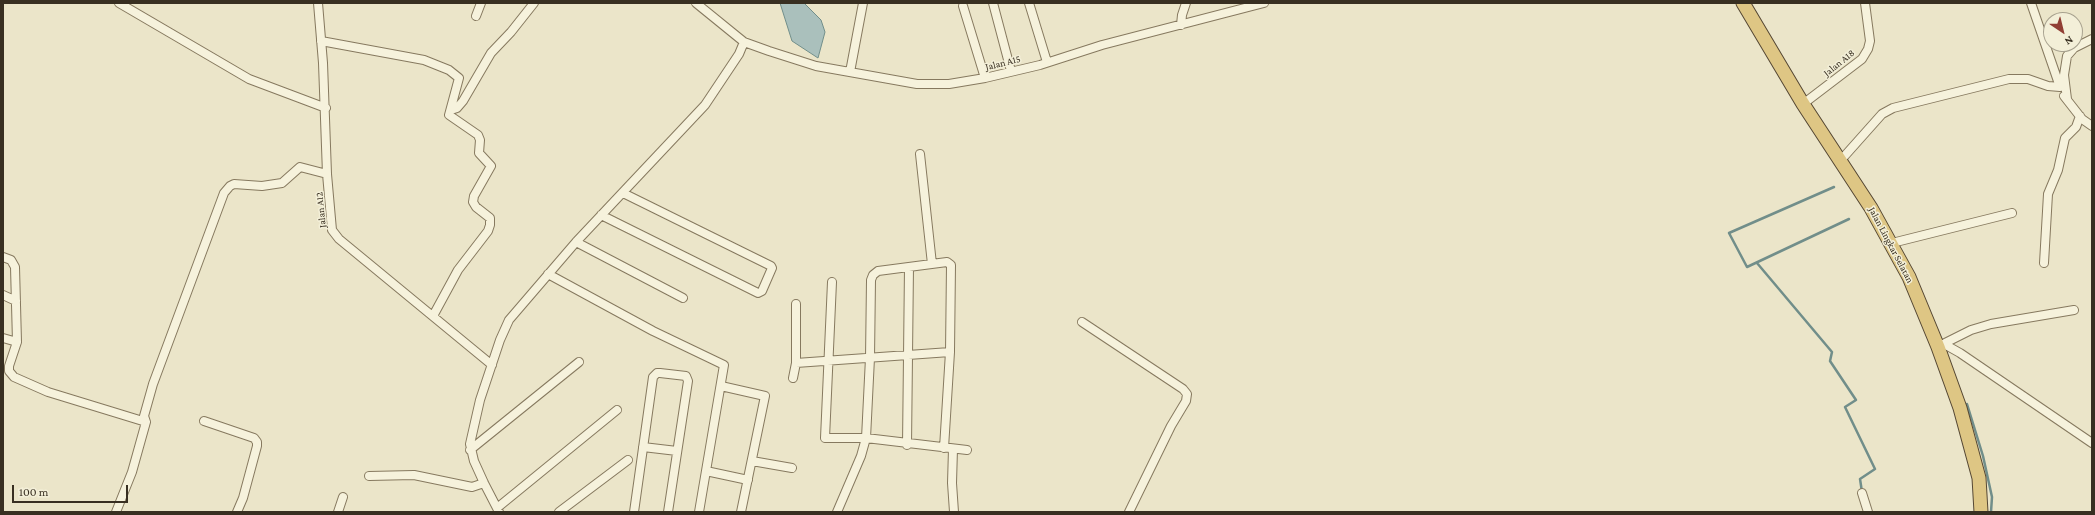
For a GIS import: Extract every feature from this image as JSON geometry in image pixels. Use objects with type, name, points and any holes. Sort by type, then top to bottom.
[{"type":"highway","name":"Jalan Lingkar Selatan","points":[[1743,3],[1803,104],[1841,160],[1892,243],[1941,345],[1979,478],[1981,512]]},
{"type":"street","points":[[119,3],[249,79],[326,108]]},
{"type":"street","name":"Jalan A12","points":[[318,3],[326,108],[327,174],[331,224],[335,235],[492,365]]},
{"type":"street","points":[[476,16],[481,3]]},
{"type":"street","points":[[452,106],[457,108],[463,101],[490,53],[511,32],[534,3]]},
{"type":"street","points":[[617,410],[498,510],[484,483],[470,450],[470,444],[480,400],[509,320],[576,242],[705,105],[739,54],[744,42],[696,3]]},
{"type":"street","points":[[850,72],[863,3]]},
{"type":"street","points":[[993,3],[1011,71]]},
{"type":"street","points":[[1029,3],[1047,62]]},
{"type":"street","points":[[1181,25],[1182,15],[1186,3]]},
{"type":"street","name":"Jalan A15","points":[[744,42],[816,66],[917,84],[949,84],[985,78],[1047,62],[1102,45],[1264,3]]},
{"type":"street","name":"Jalan A18","points":[[1803,104],[1862,59],[1868,49],[1870,41],[1865,3]]},
{"type":"street","points":[[2031,3],[2060,86],[2067,99],[2080,116],[2092,126]]},
{"type":"street","points":[[962,6],[985,78]]},
{"type":"street","points":[[2067,99],[2064,75],[2067,56],[2074,48],[2092,39]]},
{"type":"street","points":[[321,41],[424,60],[449,70],[460,78],[450,117],[478,135],[480,140],[479,153],[491,166],[474,196],[473,202],[476,207],[490,218],[490,225],[488,231],[458,270],[433,316]]},
{"type":"street","points":[[1841,160],[1882,114],[1893,108],[2009,79],[2028,79],[2048,86],[2060,86]]},
{"type":"street","points":[[2044,263],[2048,194],[2058,170],[2065,138],[2076,127],[2080,116]]},
{"type":"street","points":[[920,154],[932,264]]},
{"type":"street","points":[[116,512],[132,472],[146,422],[144,416],[153,384],[224,193],[234,184],[262,186],[282,182],[300,167],[327,174]]},
{"type":"street","points":[[601,215],[758,293],[762,291],[772,268],[771,266],[623,192]]},
{"type":"street","points":[[1892,243],[2012,213]]},
{"type":"street","points":[[576,242],[683,298]]},
{"type":"street","points":[[3,257],[11,260],[16,267],[16,342],[9,366],[9,371],[14,377],[48,392],[146,422]]},
{"type":"street","points":[[837,512],[861,456],[866,438],[873,275],[878,271],[947,262],[951,265],[950,352],[944,448]]},
{"type":"street","points":[[907,444],[909,267]]},
{"type":"street","points":[[548,274],[653,331],[724,365],[699,512]]},
{"type":"street","points":[[832,282],[830,361],[824,436],[828,438],[866,438],[953,450],[966,450]]},
{"type":"street","points":[[3,295],[16,301]]},
{"type":"street","points":[[793,378],[796,363],[796,304]]},
{"type":"street","points":[[1941,345],[1971,330],[1991,324],[2074,310]]},
{"type":"street","points":[[1082,322],[1187,394],[1186,401],[1167,433],[1129,512]]},
{"type":"street","points":[[3,338],[16,342]]},
{"type":"street","points":[[1941,345],[1960,353],[2092,443]]},
{"type":"street","points":[[796,363],[950,352]]},
{"type":"street","points":[[470,450],[579,362]]},
{"type":"street","points":[[634,512],[655,375],[660,373],[686,376],[688,381],[668,512]]},
{"type":"street","points":[[721,386],[765,396],[741,512]]},
{"type":"street","points":[[204,421],[254,438],[257,442],[243,498],[237,512]]},
{"type":"street","points":[[643,447],[677,451]]},
{"type":"street","points":[[953,450],[952,484],[954,512]]},
{"type":"street","points":[[559,512],[628,460]]},
{"type":"street","points":[[752,461],[792,468]]},
{"type":"street","points":[[706,471],[748,480]]},
{"type":"street","points":[[369,476],[414,475],[472,487],[484,483]]},
{"type":"street","points":[[1862,493],[1868,512]]},
{"type":"street","points":[[338,512],[343,497]]},
{"type":"water","points":[[780,3],[804,3],[821,20],[825,32],[818,58],[792,41]]},
{"type":"waterway","points":[[1834,187],[1729,233],[1747,267],[1849,219]]},
{"type":"waterway","points":[[1757,263],[1832,352],[1830,361],[1856,400],[1845,407],[1875,469],[1860,479],[1862,492]]},
{"type":"waterway","points":[[1967,404],[1983,456],[1992,497],[1991,512]]}]
